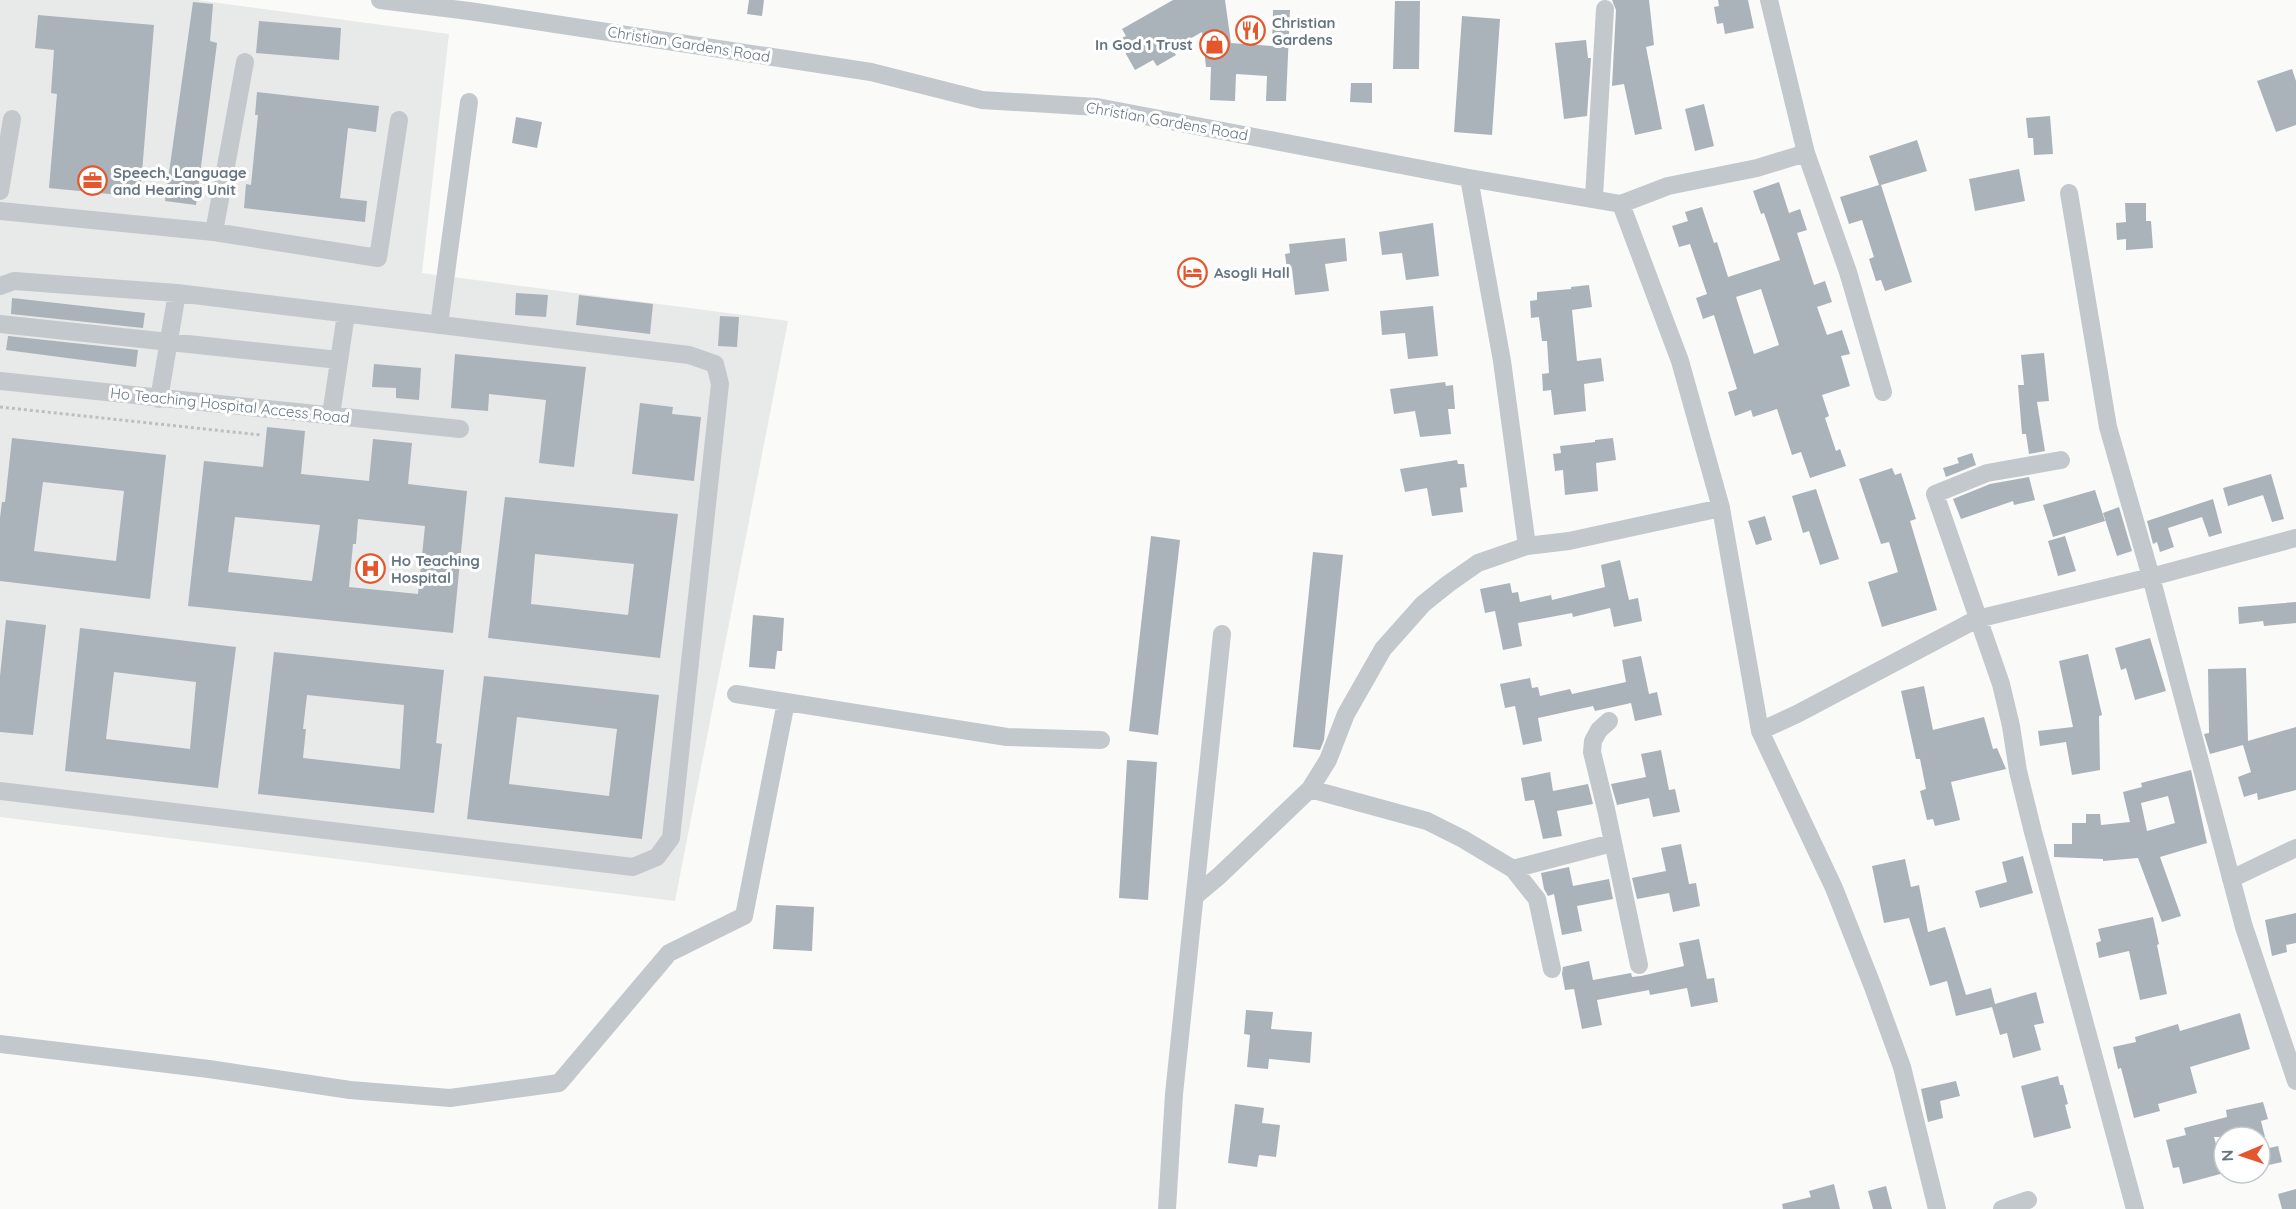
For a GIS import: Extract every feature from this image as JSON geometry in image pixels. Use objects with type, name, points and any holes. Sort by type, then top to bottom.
[{"type":"street","name":"Christian Gardens Road","points":[[380,0],[469,11],[871,72],[982,100],[1097,107],[1469,178],[1621,204]]},
{"type":"street","points":[[1769,0],[1806,153],[1848,272],[1883,392]]},
{"type":"street","points":[[1594,198],[1605,9]]},
{"type":"street","points":[[214,232],[245,62]]},
{"type":"street","points":[[439,325],[469,102]]},
{"type":"street","points":[[0,191],[12,119]]},
{"type":"street","points":[[0,211],[214,232],[378,258],[399,120]]},
{"type":"street","points":[[1806,153],[1757,168],[1668,186],[1621,204],[1680,361],[1721,508],[1760,731],[1834,888],[1902,1067],[1937,1209]]},
{"type":"street","points":[[1469,178],[1502,361],[1527,546]]},
{"type":"street","points":[[2069,193],[2108,426],[2151,577],[2244,927],[2296,1081]]},
{"type":"street","points":[[0,286],[14,280],[177,293],[689,355],[715,364],[720,384],[670,838],[657,857],[633,867],[0,791]]},
{"type":"street","points":[[159,399],[177,293]]},
{"type":"street","points":[[331,415],[346,314]]},
{"type":"street","points":[[0,324],[339,360]]},
{"type":"street","name":"Ho Teaching Hospital Access Road","points":[[0,381],[460,429]]},
{"type":"street","points":[[2061,460],[1987,473],[1935,494],[2001,684],[2012,726],[2018,771],[2036,842],[2135,1209]]},
{"type":"street","points":[[1195,896],[1310,789],[1328,760],[1346,714],[1383,649],[1416,612],[1448,584],[1478,563],[1527,546],[1569,541],[1721,508]]},
{"type":"street","points":[[1760,731],[1977,620],[2296,538]]},
{"type":"street","points":[[1167,1209],[1174,1094],[1222,634]]},
{"type":"street","points":[[736,694],[1007,737],[1101,740]]},
{"type":"street","points":[[0,1044],[209,1069],[350,1090],[450,1098],[559,1083],[669,953],[744,916],[786,702]]},
{"type":"street","points":[[1609,722],[1596,735],[1592,752],[1639,965]]},
{"type":"street","points":[[1310,789],[1427,821],[1463,839],[1513,869],[1537,899],[1552,969]]},
{"type":"street","points":[[1513,869],[1612,843]]},
{"type":"street","points":[[2231,879],[2296,848]]},
{"type":"street","points":[[2002,1209],[2028,1200]]},
{"type":"path","points":[[0,407],[261,435]]},
{"type":"shaded area","name":"Ho Teaching Hospital","points":[[0,0],[197,0],[449,34],[422,273],[788,321],[675,901],[0,817]]},
{"type":"building","points":[[749,0],[764,0],[762,16],[747,14]]},
{"type":"building","points":[[1173,0],[1225,0],[1231,43],[1272,46],[1273,10],[1290,10],[1286,101],[1266,101],[1267,76],[1236,74],[1235,101],[1210,100],[1211,67],[1206,67],[1202,32],[1172,49],[1176,55],[1157,66],[1153,60],[1135,70],[1118,40],[1126,36],[1122,29]]},
{"type":"building","points":[[1612,0],[1649,0],[1654,45],[1646,47],[1662,129],[1635,135],[1624,84],[1612,86],[1616,10]]},
{"type":"building","points":[[1718,0],[1748,0],[1754,28],[1725,34],[1723,23],[1717,24],[1714,7],[1719,6]]},
{"type":"building","points":[[1395,1],[1420,1],[1419,69],[1393,69]]},
{"type":"building","points":[[193,2],[213,4],[210,41],[217,43],[196,205],[165,201]]},
{"type":"building","points":[[38,15],[154,25],[140,197],[49,188],[57,94],[51,93],[54,50],[35,48]]},
{"type":"building","points":[[1462,16],[1500,19],[1492,135],[1454,132]]},
{"type":"building","points":[[259,21],[341,28],[339,60],[256,53]]},
{"type":"building","points":[[1586,40],[1588,58],[1591,58],[1587,116],[1564,119],[1555,43]]},
{"type":"building","points":[[2292,69],[2296,81],[2296,125],[2276,132],[2257,81]]},
{"type":"building","points":[[1351,83],[1372,83],[1372,103],[1350,102]]},
{"type":"building","points":[[257,92],[379,106],[376,132],[348,128],[340,198],[367,201],[365,222],[244,208],[246,184],[251,185],[258,115],[255,115]]},
{"type":"building","points":[[1704,104],[1714,146],[1695,151],[1685,109]]},
{"type":"building","points":[[2050,116],[2053,154],[2034,155],[2033,138],[2028,138],[2026,118]]},
{"type":"building","points":[[516,117],[542,122],[537,148],[512,143]]},
{"type":"building","points":[[1917,140],[1927,171],[1881,185],[1912,282],[1885,291],[1881,280],[1876,281],[1869,259],[1874,257],[1862,220],[1849,224],[1840,197],[1879,185],[1869,156]]},
{"type":"building","points":[[2019,169],[2025,201],[1975,211],[1969,179]]},
{"type":"building","points":[[1779,182],[1789,213],[1800,209],[1807,230],[1797,233],[1814,285],[1825,281],[1832,302],[1817,307],[1827,335],[1842,330],[1850,354],[1841,356],[1850,386],[1822,395],[1829,416],[1825,418],[1836,451],[1840,449],[1846,466],[1810,478],[1801,452],[1792,455],[1777,409],[1753,417],[1751,410],[1735,416],[1728,392],[1737,389],[1714,315],[1703,319],[1696,298],[1707,294],[1690,244],[1679,247],[1672,226],[1688,221],[1685,212],[1702,207],[1714,243],[1717,242],[1728,277],[1780,260],[1764,213],[1761,214],[1753,191]],"holes":[[[1761,289],[1779,345],[1754,354],[1736,297]]]},
{"type":"building","points":[[2125,203],[2146,203],[2146,221],[2151,221],[2153,248],[2126,250],[2126,239],[2117,240],[2116,223],[2126,222]]},
{"type":"building","points":[[1433,223],[1439,276],[1406,280],[1402,253],[1382,255],[1379,232]]},
{"type":"building","points":[[1345,238],[1347,261],[1325,264],[1329,291],[1295,295],[1292,269],[1287,269],[1285,254],[1290,253],[1289,244]]},
{"type":"building","points":[[1589,285],[1592,307],[1572,310],[1577,361],[1601,358],[1604,381],[1584,384],[1586,411],[1554,415],[1551,390],[1543,391],[1542,374],[1549,373],[1547,341],[1542,341],[1539,317],[1531,318],[1530,301],[1537,300],[1537,292]]},
{"type":"building","points":[[516,293],[548,295],[546,317],[515,315]]},
{"type":"building","points":[[579,295],[653,304],[650,334],[576,325]]},
{"type":"building","points":[[12,298],[145,313],[143,328],[11,314]]},
{"type":"building","points":[[1433,306],[1438,356],[1408,359],[1405,333],[1382,335],[1380,311]]},
{"type":"building","points":[[720,316],[739,317],[737,347],[718,346]]},
{"type":"building","points":[[8,336],[138,350],[136,367],[6,350]]},
{"type":"building","points":[[2044,353],[2049,401],[2037,402],[2045,451],[2029,454],[2026,434],[2022,434],[2018,385],[2024,385],[2021,355]]},
{"type":"building","points":[[455,354],[586,367],[574,467],[539,463],[546,400],[489,394],[488,411],[451,408]]},
{"type":"building","points":[[374,364],[421,368],[419,400],[396,398],[396,388],[372,387]]},
{"type":"building","points":[[1445,382],[1446,386],[1453,385],[1455,409],[1448,409],[1451,434],[1420,437],[1415,411],[1394,414],[1390,389]]},
{"type":"building","points":[[640,403],[673,407],[672,414],[701,417],[694,481],[632,474]]},
{"type":"building","points":[[267,427],[305,431],[301,474],[369,481],[373,439],[412,443],[408,484],[467,491],[453,633],[188,606],[204,461],[263,467]],"holes":[[[235,517],[320,525],[312,581],[228,572]],[[358,519],[425,526],[418,594],[349,587]]]},
{"type":"building","points":[[12,438],[166,455],[150,599],[0,581],[0,518],[2,502],[5,502]],"holes":[[[43,482],[124,491],[116,561],[34,551]]]},
{"type":"building","points":[[1613,438],[1616,460],[1596,463],[1598,491],[1565,495],[1563,470],[1555,471],[1553,454],[1561,453],[1560,446]]},
{"type":"building","points":[[1972,453],[1976,465],[1946,477],[1943,468],[1959,463],[1957,458]]},
{"type":"building","points":[[1457,460],[1458,464],[1464,464],[1467,487],[1460,488],[1463,512],[1432,516],[1427,488],[1405,492],[1400,469]]},
{"type":"building","points":[[1892,468],[1895,475],[1901,473],[1916,519],[1910,521],[1937,610],[1882,627],[1868,582],[1898,572],[1889,542],[1881,544],[1859,479]]},
{"type":"building","points":[[2271,474],[2284,519],[2272,522],[2263,495],[2228,506],[2223,488]]},
{"type":"building","points":[[2029,477],[2035,500],[2014,505],[2013,501],[1961,519],[1953,499],[1990,484]]},
{"type":"building","points":[[1816,489],[1839,559],[1820,565],[1809,531],[1803,533],[1792,496]]},
{"type":"building","points":[[2095,490],[2105,521],[2053,537],[2043,505]]},
{"type":"building","points":[[505,497],[678,514],[660,658],[488,638]],"holes":[[[535,554],[634,564],[628,615],[531,604]]]},
{"type":"building","points":[[2213,499],[2222,533],[2209,537],[2202,517],[2168,528],[2174,547],[2160,552],[2157,542],[2153,544],[2147,521]]},
{"type":"building","points":[[2119,507],[2132,551],[2117,556],[2103,513]]},
{"type":"building","points":[[1765,516],[1772,540],[1756,545],[1748,521]]},
{"type":"building","points":[[1151,536],[1180,540],[1158,735],[1129,731]]},
{"type":"building","points":[[2065,536],[2076,571],[2058,576],[2048,541]]},
{"type":"building","points":[[1313,552],[1343,555],[1324,740],[1320,750],[1293,747]]},
{"type":"building","points":[[1620,560],[1629,600],[1638,598],[1642,621],[1614,627],[1610,608],[1573,617],[1572,613],[1518,623],[1522,646],[1503,650],[1495,611],[1485,613],[1480,589],[1510,583],[1512,593],[1518,592],[1520,602],[1551,595],[1552,600],[1605,587],[1601,565]]},
{"type":"building","points":[[2296,602],[2296,623],[2264,626],[2263,621],[2239,624],[2238,607]]},
{"type":"building","points":[[753,615],[784,618],[782,651],[777,651],[775,669],[749,667]]},
{"type":"building","points":[[6,620],[46,625],[33,735],[0,732],[0,676]]},
{"type":"building","points":[[80,628],[236,647],[218,788],[65,771]],"holes":[[[114,672],[196,682],[190,749],[106,739]]]},
{"type":"building","points":[[2150,638],[2166,691],[2135,700],[2126,668],[2121,670],[2115,648]]},
{"type":"building","points":[[274,652],[444,670],[436,743],[442,744],[434,813],[258,794]],"holes":[[[307,695],[404,705],[400,769],[303,758],[306,729],[303,729]]]},
{"type":"building","points":[[2088,654],[2102,715],[2099,716],[2100,770],[2072,775],[2066,742],[2040,746],[2038,731],[2073,727],[2059,661]]},
{"type":"building","points":[[1641,656],[1649,694],[1657,692],[1662,715],[1635,721],[1631,703],[1595,711],[1593,706],[1538,718],[1542,741],[1523,745],[1515,706],[1505,708],[1500,684],[1530,678],[1532,688],[1538,687],[1540,696],[1570,689],[1572,694],[1626,682],[1622,660]]},
{"type":"building","points":[[2246,668],[2248,741],[2296,727],[2296,790],[2258,800],[2257,793],[2244,797],[2238,777],[2251,772],[2243,745],[2210,754],[2204,734],[2209,733],[2208,669]]},
{"type":"building","points":[[484,676],[659,695],[642,839],[467,819]],"holes":[[[517,717],[617,729],[609,796],[509,784]]]},
{"type":"building","points":[[1924,686],[1933,730],[1984,717],[1993,749],[1997,748],[2006,769],[1951,782],[1960,820],[1935,826],[1933,819],[1927,820],[1920,791],[1926,789],[1920,759],[1916,759],[1901,691]]},
{"type":"building","points":[[1661,750],[1669,790],[1675,789],[1680,812],[1653,817],[1649,798],[1617,805],[1611,784],[1646,777],[1641,754]]},
{"type":"building","points":[[1127,760],[1157,762],[1148,900],[1119,898]]},
{"type":"building","points":[[2191,770],[2207,843],[2160,857],[2181,916],[2162,922],[2138,858],[2103,861],[2103,859],[2054,857],[2054,844],[2072,844],[2072,823],[2086,823],[2086,814],[2100,814],[2101,825],[2130,822],[2123,792],[2142,787],[2141,783]],"holes":[[[2168,796],[2175,823],[2147,831],[2141,803]]]},
{"type":"building","points":[[1550,772],[1553,791],[1588,784],[1593,804],[1557,811],[1562,836],[1543,839],[1534,800],[1525,801],[1521,778]]},
{"type":"building","points":[[1681,844],[1689,884],[1696,883],[1700,906],[1673,912],[1669,893],[1637,899],[1632,878],[1666,871],[1661,848]]},
{"type":"building","points":[[2023,856],[2033,893],[1980,908],[1975,891],[2007,882],[2002,862]]},
{"type":"building","points":[[1905,859],[1911,887],[1919,885],[1928,932],[1945,927],[1966,995],[1991,988],[1995,1004],[2036,992],[2044,1023],[2034,1025],[2041,1050],[2013,1058],[2007,1033],[2000,1035],[1992,1007],[1956,1016],[1947,981],[1930,986],[1909,918],[1884,923],[1872,866]]},
{"type":"building","points":[[1569,867],[1573,886],[1609,879],[1613,899],[1577,906],[1582,931],[1562,935],[1554,894],[1548,896],[1541,873]]},
{"type":"building","points":[[776,905],[814,907],[812,951],[773,949]]},
{"type":"building","points":[[2296,913],[2296,943],[2286,945],[2287,952],[2272,956],[2265,920]]},
{"type":"building","points":[[2153,917],[2167,994],[2140,1000],[2129,951],[2099,958],[2096,943],[2101,941],[2098,929]]},
{"type":"building","points":[[1699,939],[1707,979],[1714,978],[1718,1002],[1691,1007],[1687,988],[1650,995],[1649,990],[1597,1000],[1602,1025],[1582,1029],[1574,989],[1565,990],[1563,967],[1589,961],[1593,980],[1631,973],[1632,977],[1641,976],[1684,966],[1679,943]]},
{"type":"building","points":[[1246,1010],[1273,1012],[1271,1029],[1312,1032],[1310,1063],[1269,1059],[1268,1069],[1247,1067],[1250,1035],[1244,1034]]},
{"type":"building","points":[[2240,1013],[2250,1049],[2190,1067],[2197,1093],[2158,1104],[2160,1111],[2134,1118],[2113,1047],[2136,1042],[2135,1037],[2178,1024],[2180,1031]]},
{"type":"building","points":[[2058,1076],[2068,1104],[2065,1105],[2071,1128],[2034,1138],[2021,1086]]},
{"type":"building","points":[[1956,1081],[1960,1096],[1940,1101],[1943,1118],[1928,1122],[1921,1089]]},
{"type":"building","points":[[2263,1102],[2268,1119],[2261,1121],[2262,1125],[2212,1125],[2212,1176],[2183,1184],[2179,1167],[2173,1168],[2166,1140],[2186,1135],[2184,1128],[2227,1117],[2226,1110]]},
{"type":"building","points":[[1235,1104],[1264,1108],[1262,1123],[1280,1125],[1276,1157],[1259,1155],[1257,1167],[1228,1163]]},
{"type":"building","points":[[2278,1146],[2282,1162],[2272,1164],[2272,1147]]},
{"type":"building","points":[[1834,1184],[1840,1209],[1783,1209],[1782,1204],[1811,1197],[1809,1191]]},
{"type":"building","points":[[1886,1186],[1892,1209],[1873,1209],[1868,1191]]},
{"type":"building","points":[[2296,1189],[2296,1209],[2282,1209],[2278,1194]]},
{"type":"place","name":"Christian Gardens","points":[[1251,31]]},
{"type":"place","name":"In God 1 Trust","points":[[1214,44]]},
{"type":"place","name":"Speech, Language and Hearing Unit","points":[[92,181]]},
{"type":"place","name":"Asogli Hall","points":[[1193,272]]},
{"type":"place","name":"Ho Teaching Hospital","points":[[370,569]]}]
